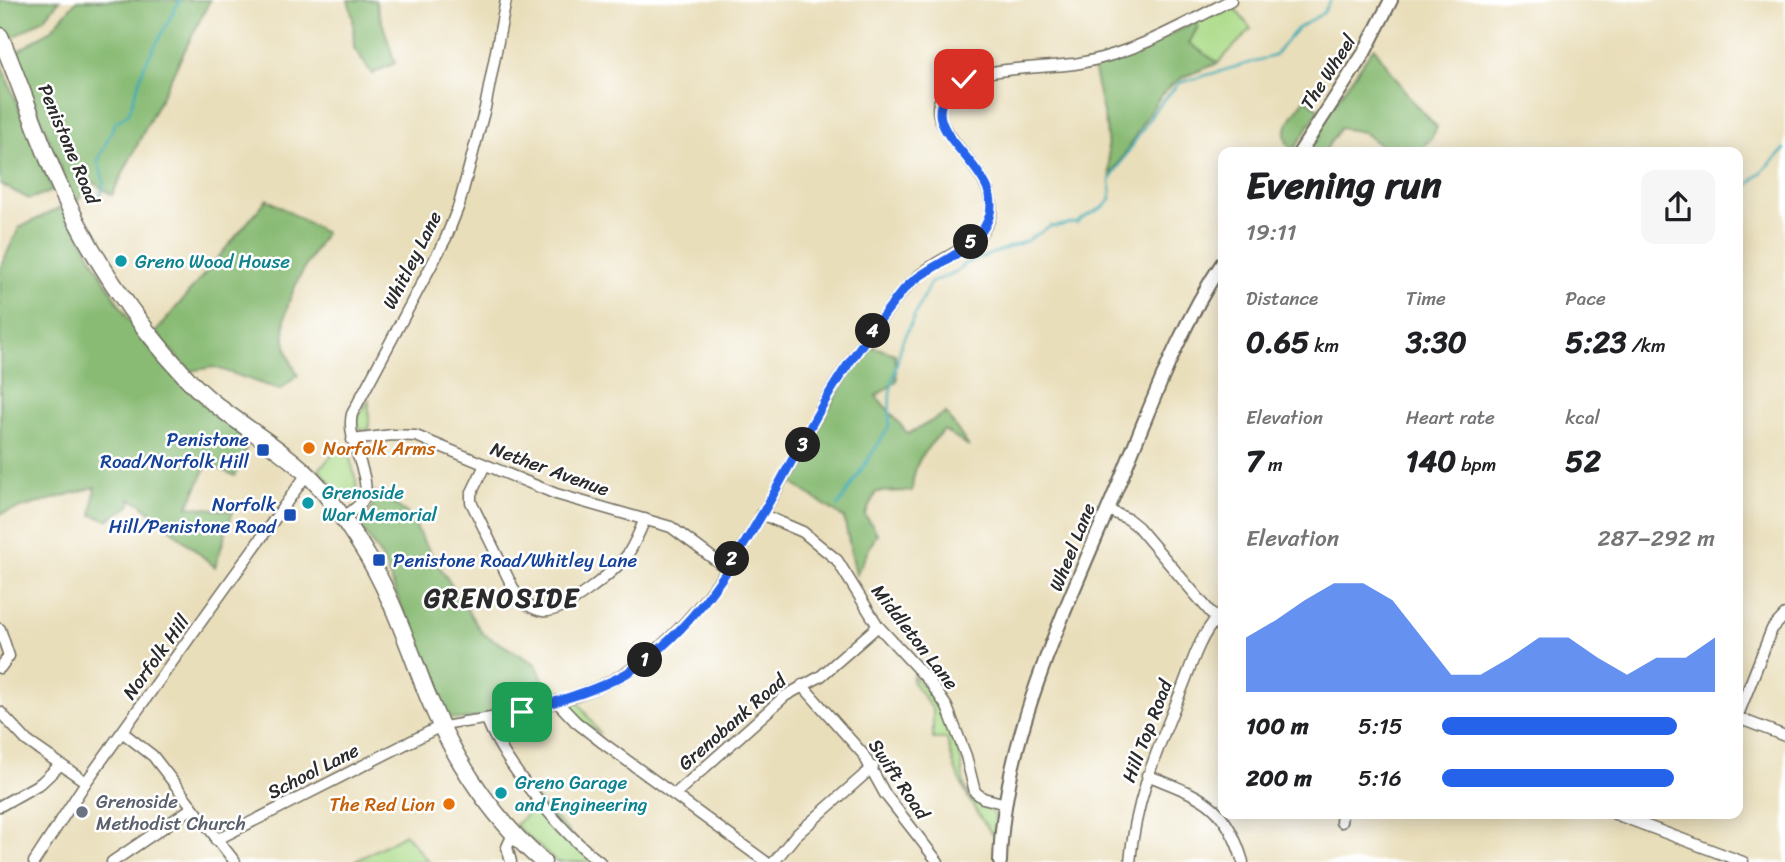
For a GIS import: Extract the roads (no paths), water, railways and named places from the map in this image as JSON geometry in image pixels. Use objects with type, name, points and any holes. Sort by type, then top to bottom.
[{"type":"highway","name":"Penistone Road","points":[[0,36],[65,196],[133,312],[188,380],[307,474],[342,518],[388,594],[441,726],[482,796],[513,834],[542,862]]},
{"type":"street","name":"Whitley Lane","points":[[342,518],[361,503],[365,491],[352,440],[352,414],[446,238],[459,205],[485,108],[506,0]]},
{"type":"street","points":[[441,726],[487,720],[556,701],[620,676],[650,656],[699,609],[761,514],[828,396],[902,292],[931,266],[969,245],[990,217],[987,190],[974,165],[940,120],[942,97],[964,79],[980,74],[1060,66],[1104,58],[1164,34],[1231,0]]},
{"type":"street","name":"The Wheel","points":[[1303,147],[1364,53],[1391,0]]},
{"type":"street","name":"Wheel Lane","points":[[1000,862],[1006,804],[1032,699],[1186,326],[1218,271]]},
{"type":"street","name":"Nether Avenue","points":[[352,440],[392,435],[416,436],[556,494],[671,527],[726,568]]},
{"type":"street","points":[[485,465],[471,494],[471,502],[516,594],[527,605],[543,611],[571,602],[614,568],[630,551],[645,519]]},
{"type":"street","name":"Norfolk Hill","points":[[34,862],[86,782],[307,474]]},
{"type":"street","points":[[1108,510],[1119,513],[1138,527],[1218,621]]},
{"type":"street","name":"Middleton Lane","points":[[761,514],[803,532],[832,554],[878,626],[930,682],[947,707],[966,756],[975,792],[983,798],[1006,804]]},
{"type":"street","points":[[1743,703],[1772,629],[1785,615]]},
{"type":"street","name":"Hill Top Road","points":[[1130,862],[1135,817],[1147,775],[1204,635],[1218,624]]},
{"type":"street","name":"Grenobank Road","points":[[674,795],[776,703],[821,676],[878,626]]},
{"type":"street","points":[[0,629],[7,646],[8,659],[0,668]]},
{"type":"street","name":"Swift Road","points":[[802,685],[873,766],[885,794],[938,862]]},
{"type":"street","points":[[556,701],[576,722],[766,862]]},
{"type":"street","points":[[0,712],[27,741],[86,782]]},
{"type":"street","points":[[1743,718],[1785,736]]},
{"type":"street","points":[[487,720],[496,739],[552,816],[569,836],[600,862]]},
{"type":"street","name":"School Lane","points":[[216,840],[441,726]]},
{"type":"street","points":[[122,732],[153,756],[235,862]]},
{"type":"street","points":[[0,806],[41,783],[60,765]]},
{"type":"street","points":[[774,862],[794,836],[873,766]]},
{"type":"street","points":[[1147,775],[1213,805],[1218,812]]},
{"type":"street","points":[[112,862],[192,808]]},
{"type":"street","points":[[1223,819],[1243,862]]},
{"type":"street","points":[[1628,819],[1743,862]]},
{"type":"street","points":[[512,862],[507,847],[513,834]]},
{"type":"street","points":[[743,862],[750,851]]},
{"type":"waterway","points":[[100,198],[104,182],[98,161],[115,123],[129,113],[144,66],[180,0]]},
{"type":"waterway","points":[[838,506],[889,427],[890,393],[902,342],[930,283],[958,271],[964,264],[1026,241],[1051,226],[1077,223],[1104,207],[1111,199],[1110,180],[1155,110],[1179,83],[1274,56],[1297,29],[1323,13],[1331,0]]},
{"type":"waterway","points":[[1743,190],[1785,149]]},
{"type":"place","name":"Greno Wood House","points":[[121,261]]},
{"type":"place","name":"Norfolk Arms","points":[[309,448]]},
{"type":"place","name":"Penistone Road/Norfolk Hill","points":[[263,450]]},
{"type":"place","name":"Grenoside War Memorial","points":[[308,503]]},
{"type":"place","name":"Norfolk Hill/Penistone Road","points":[[290,515]]},
{"type":"place","name":"Penistone Road/Whitley Lane","points":[[379,560]]},
{"type":"place","name":"Greno Garage and Engineering","points":[[501,793]]},
{"type":"place","name":"The Red Lion","points":[[449,804]]},
{"type":"place","name":"Grenoside Methodist Church","points":[[82,812]]},
{"type":"district","name":"GRENOSIDE","points":[[502,598]]}]
